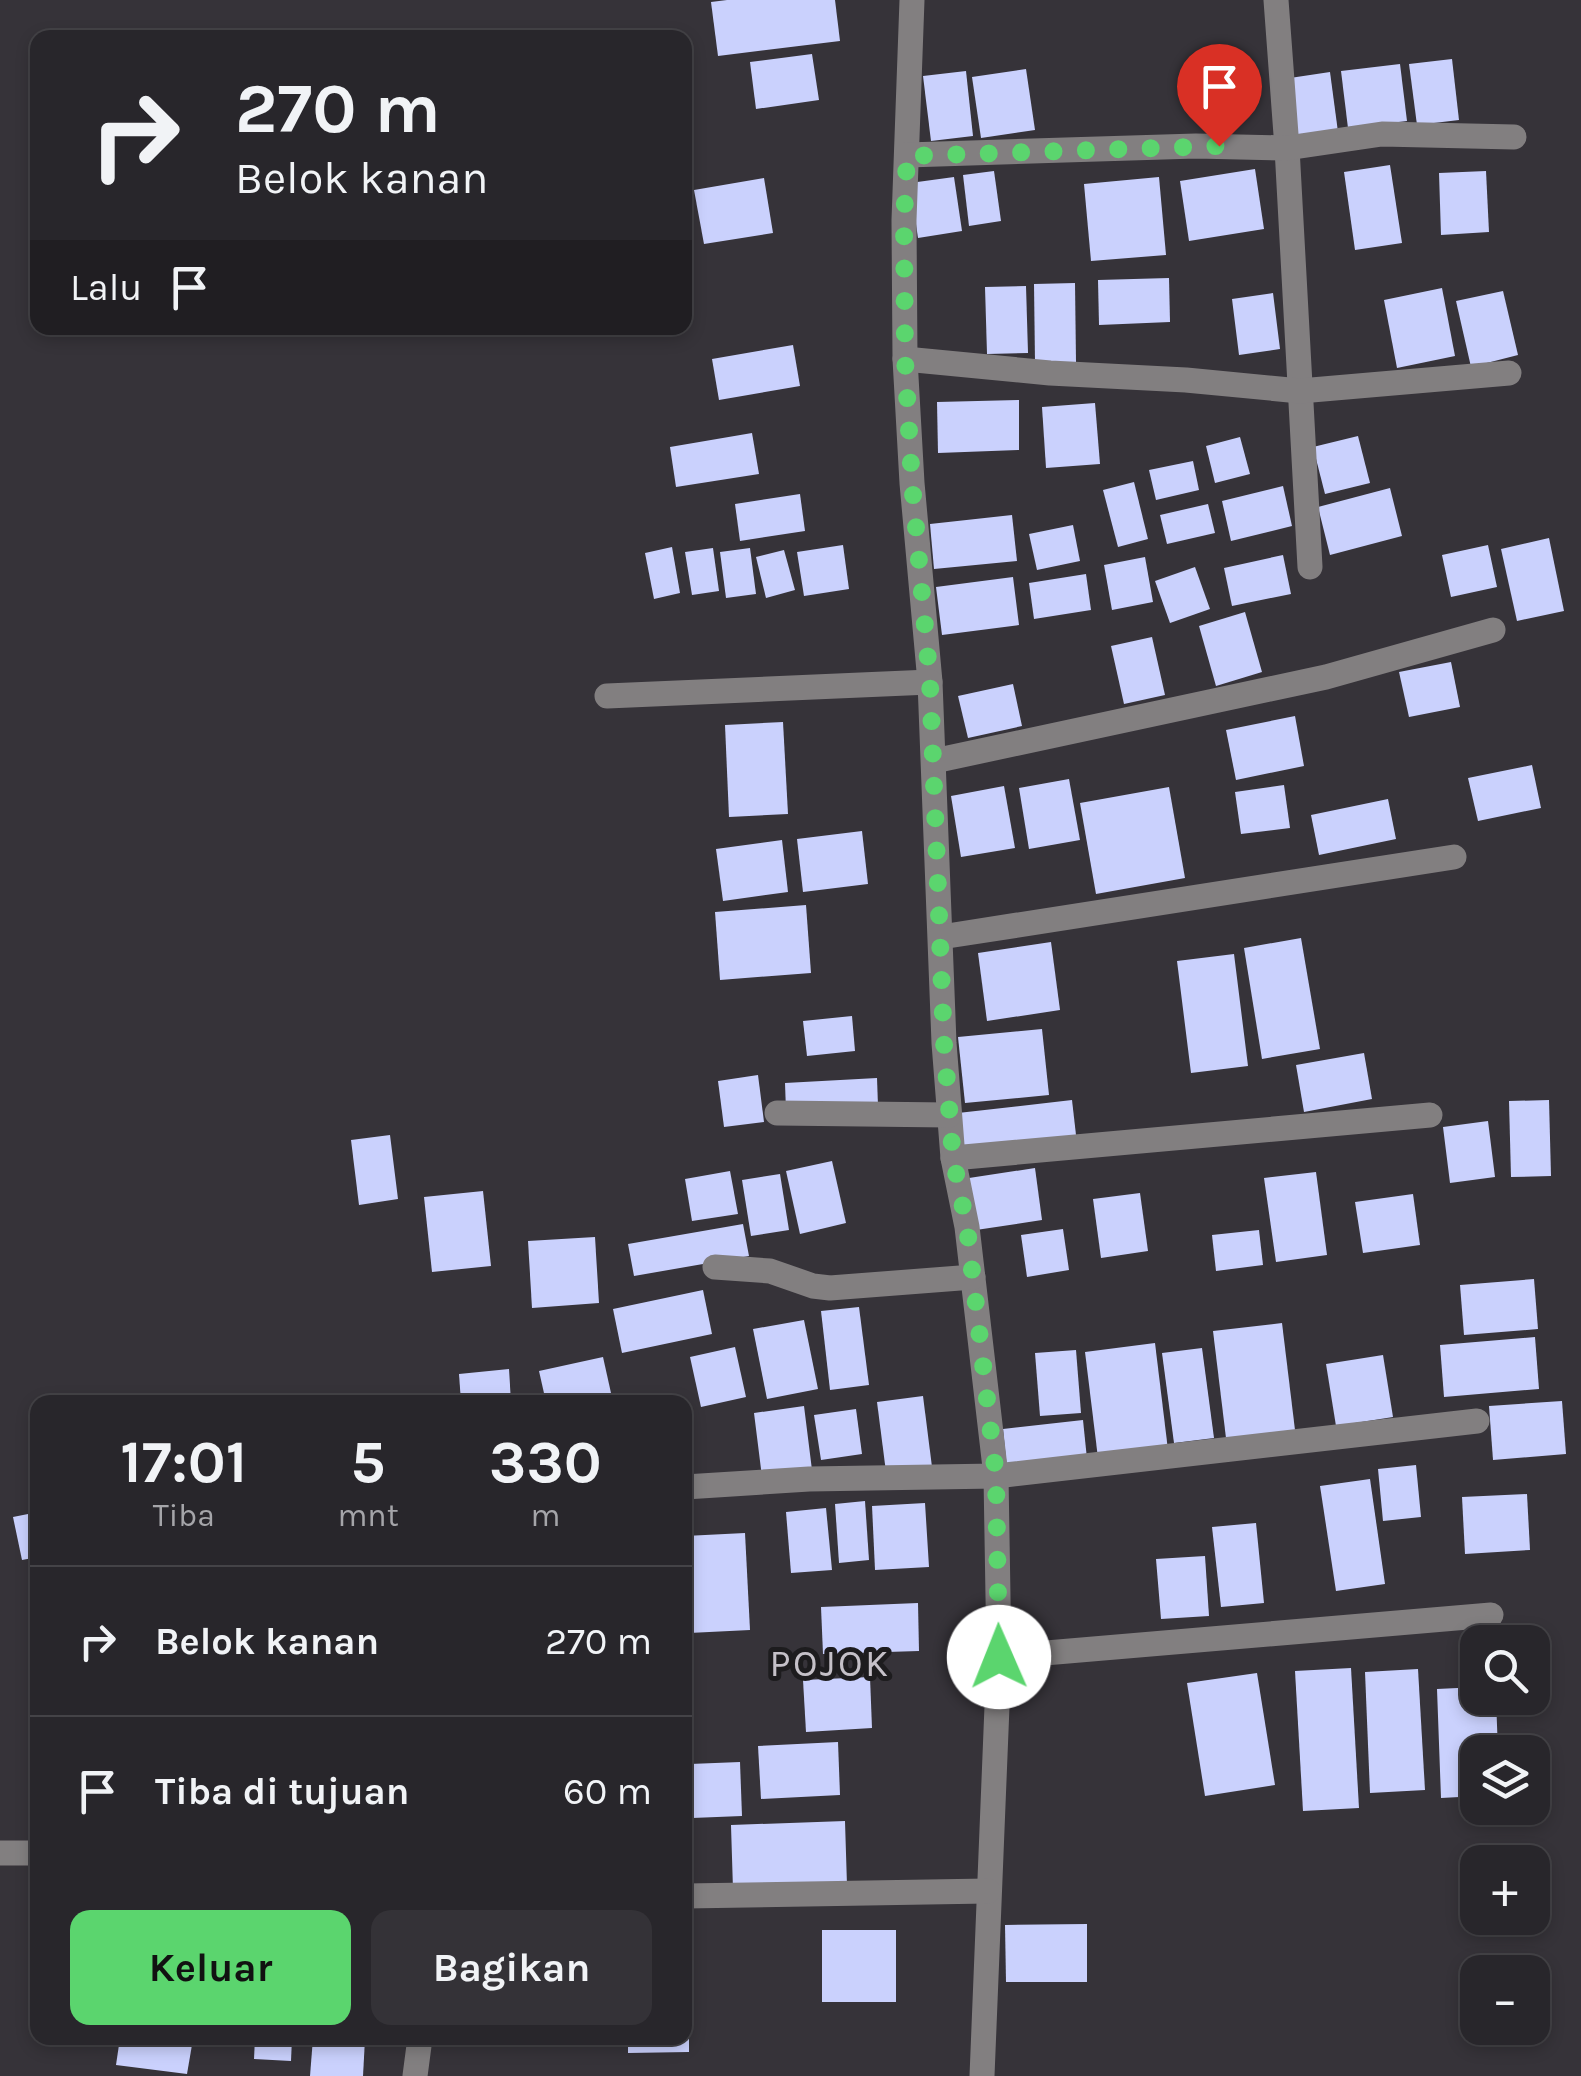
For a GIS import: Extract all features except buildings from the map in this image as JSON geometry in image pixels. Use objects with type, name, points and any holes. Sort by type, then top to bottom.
[{"type":"street","points":[[912,0],[904,220],[905,359],[912,483],[930,682],[944,1043],[953,1158],[974,1277],[996,1476],[999,1657],[982,2076]]},
{"type":"street","points":[[1276,0],[1310,567]]},
{"type":"street","points":[[907,156],[1196,146],[1287,148],[1382,134],[1514,137]]},
{"type":"street","points":[[905,359],[1300,391],[1509,373]]},
{"type":"street","points":[[934,761],[1307,681],[1493,630]]},
{"type":"street","points":[[607,696],[930,682]]},
{"type":"street","points":[[941,936],[1454,857]]},
{"type":"street","points":[[776,1114],[950,1115]]},
{"type":"street","points":[[953,1158],[1430,1115]]},
{"type":"street","points":[[715,1267],[770,1271],[830,1288],[974,1277]]},
{"type":"street","points":[[692,1487],[809,1479],[996,1476],[1477,1421]]},
{"type":"street","points":[[999,1657],[1491,1615]]},
{"type":"street","points":[[0,1853],[30,1853]]},
{"type":"street","points":[[692,1896],[988,1891]]},
{"type":"street","points":[[415,2076],[419,2045]]},
{"type":"district","name":"POJOK","points":[[830,1663]]},
{"type":"route","points":[[999,1657],[996,1476],[967,1227],[953,1158],[944,1043],[930,682],[905,359],[907,156],[1219,146]]}]
